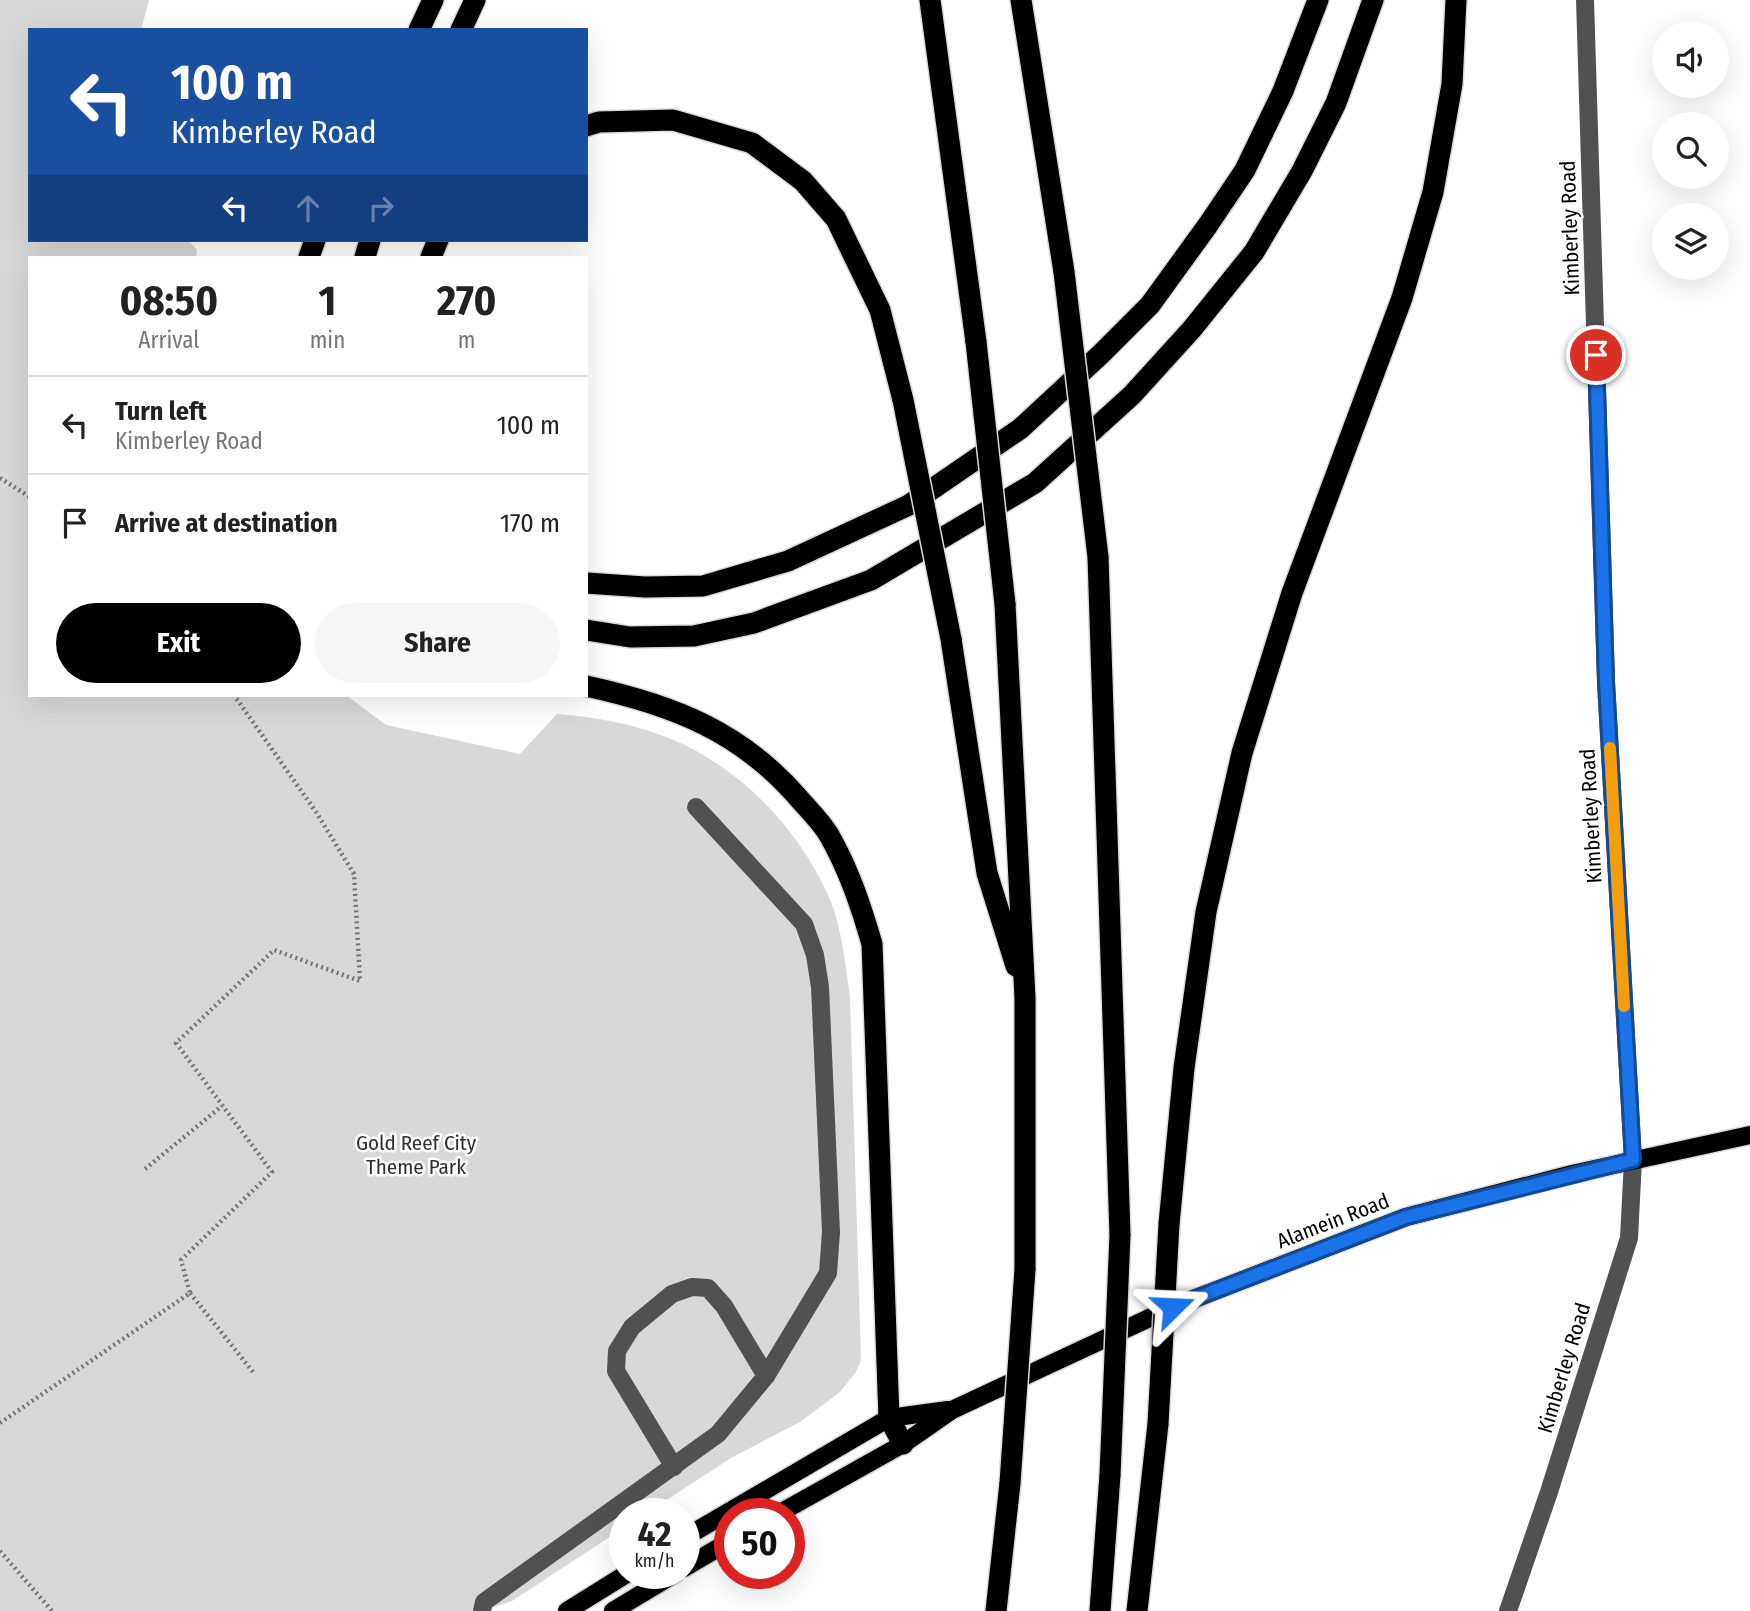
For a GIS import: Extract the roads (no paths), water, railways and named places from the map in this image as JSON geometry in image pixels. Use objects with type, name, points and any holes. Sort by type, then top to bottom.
[{"type":"highway","points":[[420,28],[433,0]]},
{"type":"highway","points":[[462,28],[475,0]]},
{"type":"highway","points":[[930,0],[976,342],[1005,604],[1025,998],[1026,1269],[1010,1483],[996,1611]]},
{"type":"highway","points":[[1021,0],[1064,272],[1098,557],[1120,1235],[1110,1475],[1100,1611]]},
{"type":"highway","points":[[588,583],[645,587],[703,586],[788,561],[909,505],[1020,429],[1150,305],[1208,225],[1245,170],[1283,91],[1318,0]]},
{"type":"highway","points":[[588,630],[630,637],[694,636],[754,623],[797,609],[871,580],[1035,483],[1132,395],[1192,329],[1254,252],[1302,171],[1336,103],[1373,0]]},
{"type":"highway","points":[[1137,1611],[1158,1424],[1169,1224],[1184,1068],[1206,912],[1242,753],[1292,593],[1402,298],[1433,192],[1452,85],[1456,0]]},
{"type":"highway","points":[[588,125],[599,122],[673,120],[752,143],[803,181],[836,219],[880,310],[903,400],[951,639],[987,873],[1025,998]]},
{"type":"highway","points":[[588,687],[671,709],[733,739],[785,781],[828,832],[857,891],[872,944],[889,1418],[903,1444]]},
{"type":"main road","name":"Alamein Road","points":[[805,1499],[903,1444],[952,1410],[1173,1307],[1406,1217],[1633,1160],[1750,1135]]},
{"type":"main road","name":"Alamein Road","points":[[889,1418],[952,1410]]},
{"type":"main road","points":[[700,1529],[889,1418]]},
{"type":"main road","points":[[567,1611],[609,1585]]},
{"type":"main road","points":[[613,1611],[649,1589]]},
{"type":"street","name":"Kimberley Road","points":[[1508,1611],[1549,1492],[1629,1238],[1633,1160],[1606,682],[1585,0]]},
{"type":"street","points":[[482,1611],[484,1602],[718,1434],[766,1376],[828,1273],[831,1232],[820,987],[815,955],[804,924],[696,807]]},
{"type":"street","points":[[674,1467],[616,1371],[617,1351],[632,1327],[672,1294],[692,1287],[708,1288],[724,1306],[766,1376]]},
{"type":"park label","name":"Gold Reef City Theme Park","points":[[416,1155]]}]
